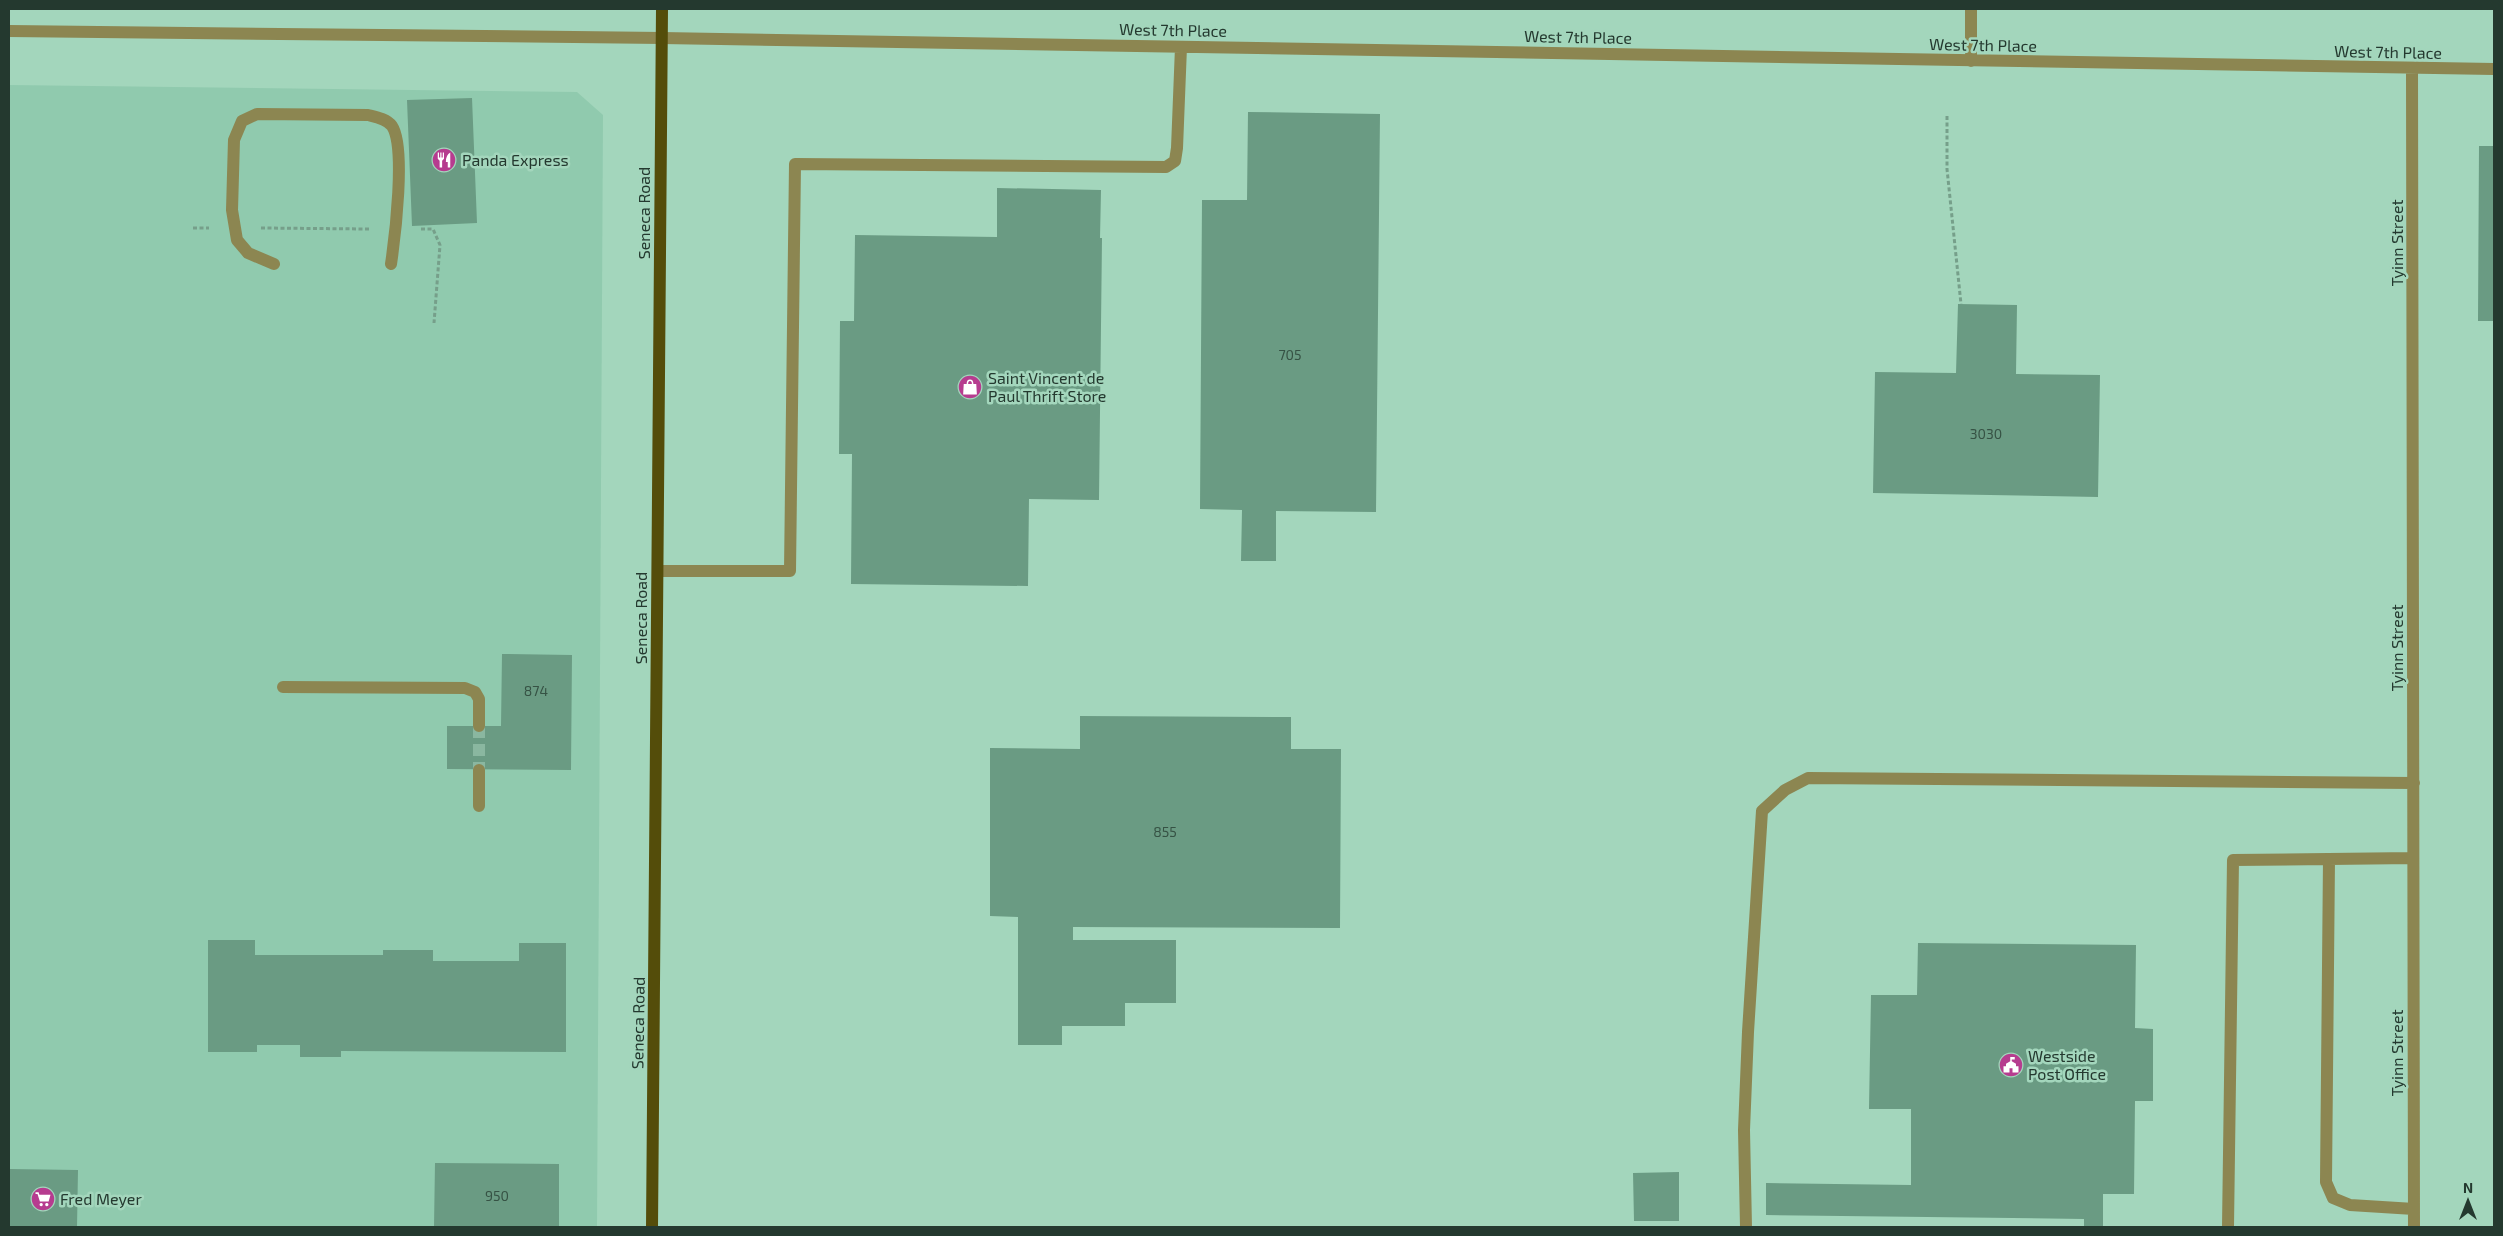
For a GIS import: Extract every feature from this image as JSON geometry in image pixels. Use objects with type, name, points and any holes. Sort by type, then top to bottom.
[{"type":"main road","name":"Seneca Road","points":[[652,1227],[662,9]]},
{"type":"street","points":[[1971,9],[1971,61]]},
{"type":"street","name":"West 7th Place","points":[[9,31],[1180,46],[2494,70]]},
{"type":"street","points":[[658,571],[790,571],[795,164],[1166,168],[1175,161],[1177,148],[1180,46]]},
{"type":"street","name":"Tyinn Street","points":[[2412,69],[2414,1227]]},
{"type":"street","points":[[274,264],[248,253],[237,240],[232,210],[234,140],[242,121],[257,114],[368,115],[384,119],[392,126],[398,146],[396,229],[391,264]]},
{"type":"street","points":[[283,686],[465,688],[475,692],[479,699],[479,726]]},
{"type":"street","points":[[479,770],[479,806]]},
{"type":"street","points":[[1746,1227],[1744,1130],[1748,1032],[1762,811],[1786,790],[1808,778],[2414,783]]},
{"type":"street","points":[[2228,1227],[2233,860],[2413,858]]},
{"type":"street","points":[[2329,859],[2326,1182],[2333,1198],[2350,1205],[2414,1209]]},
{"type":"path","points":[[1947,116],[1947,169],[1961,304]]},
{"type":"path","points":[[193,228],[433,230],[440,245],[434,323]]},
{"type":"shaded area","points":[[9,85],[577,92],[603,115],[597,1227],[9,1227]]},
{"type":"building","points":[[472,98],[477,223],[412,226],[407,100]]},
{"type":"building","points":[[1248,112],[1380,114],[1376,512],[1276,511],[1276,561],[1241,561],[1242,510],[1200,509],[1202,200],[1247,200]]},
{"type":"building","points":[[2479,146],[2494,146],[2494,321],[2478,321]]},
{"type":"building","name":"Saint Vincent de Paul Thrift Store","points":[[997,188],[1101,190],[1099,500],[1029,499],[1028,586],[851,584],[852,454],[839,454],[840,321],[854,321],[855,235],[997,237]]},
{"type":"building","points":[[1958,304],[2017,305],[2016,374],[2100,375],[2098,497],[1873,493],[1875,372],[1956,373]]},
{"type":"building","points":[[502,654],[572,655],[571,770],[447,769],[447,726],[501,726]]},
{"type":"building","points":[[1080,716],[1291,717],[1291,749],[1341,749],[1340,928],[1073,927],[1073,940],[1176,940],[1176,1003],[1125,1003],[1125,1026],[1062,1026],[1062,1045],[1018,1045],[1018,917],[990,916],[990,748],[1080,749]]},
{"type":"building","points":[[208,940],[255,940],[255,955],[383,955],[383,950],[433,950],[433,961],[519,961],[519,943],[566,943],[566,1052],[341,1051],[341,1057],[300,1057],[300,1045],[257,1045],[257,1052],[208,1052]]},
{"type":"building","name":"Westside Post Office","points":[[1918,943],[2136,945],[2135,1028],[2153,1029],[2153,1101],[2135,1101],[2134,1194],[2103,1194],[2103,1227],[2084,1227],[2084,1219],[1766,1215],[1766,1183],[1911,1185],[1911,1109],[1869,1109],[1871,995],[1917,995]]},
{"type":"building","points":[[435,1163],[559,1164],[559,1227],[434,1227]]},
{"type":"building","name":"Fred Meyer","points":[[9,1169],[78,1170],[77,1227],[9,1227]]},
{"type":"building","points":[[1679,1172],[1679,1221],[1634,1221],[1633,1173]]},
{"type":"tunnel","points":[[479,726],[479,770]]},
{"type":"place","name":"Panda Express","points":[[444,160]]},
{"type":"place","name":"Saint Vincent de Paul Thrift Store","points":[[970,387]]},
{"type":"place","name":"Westside Post Office","points":[[2011,1065]]},
{"type":"place","name":"Fred Meyer","points":[[43,1199]]}]
